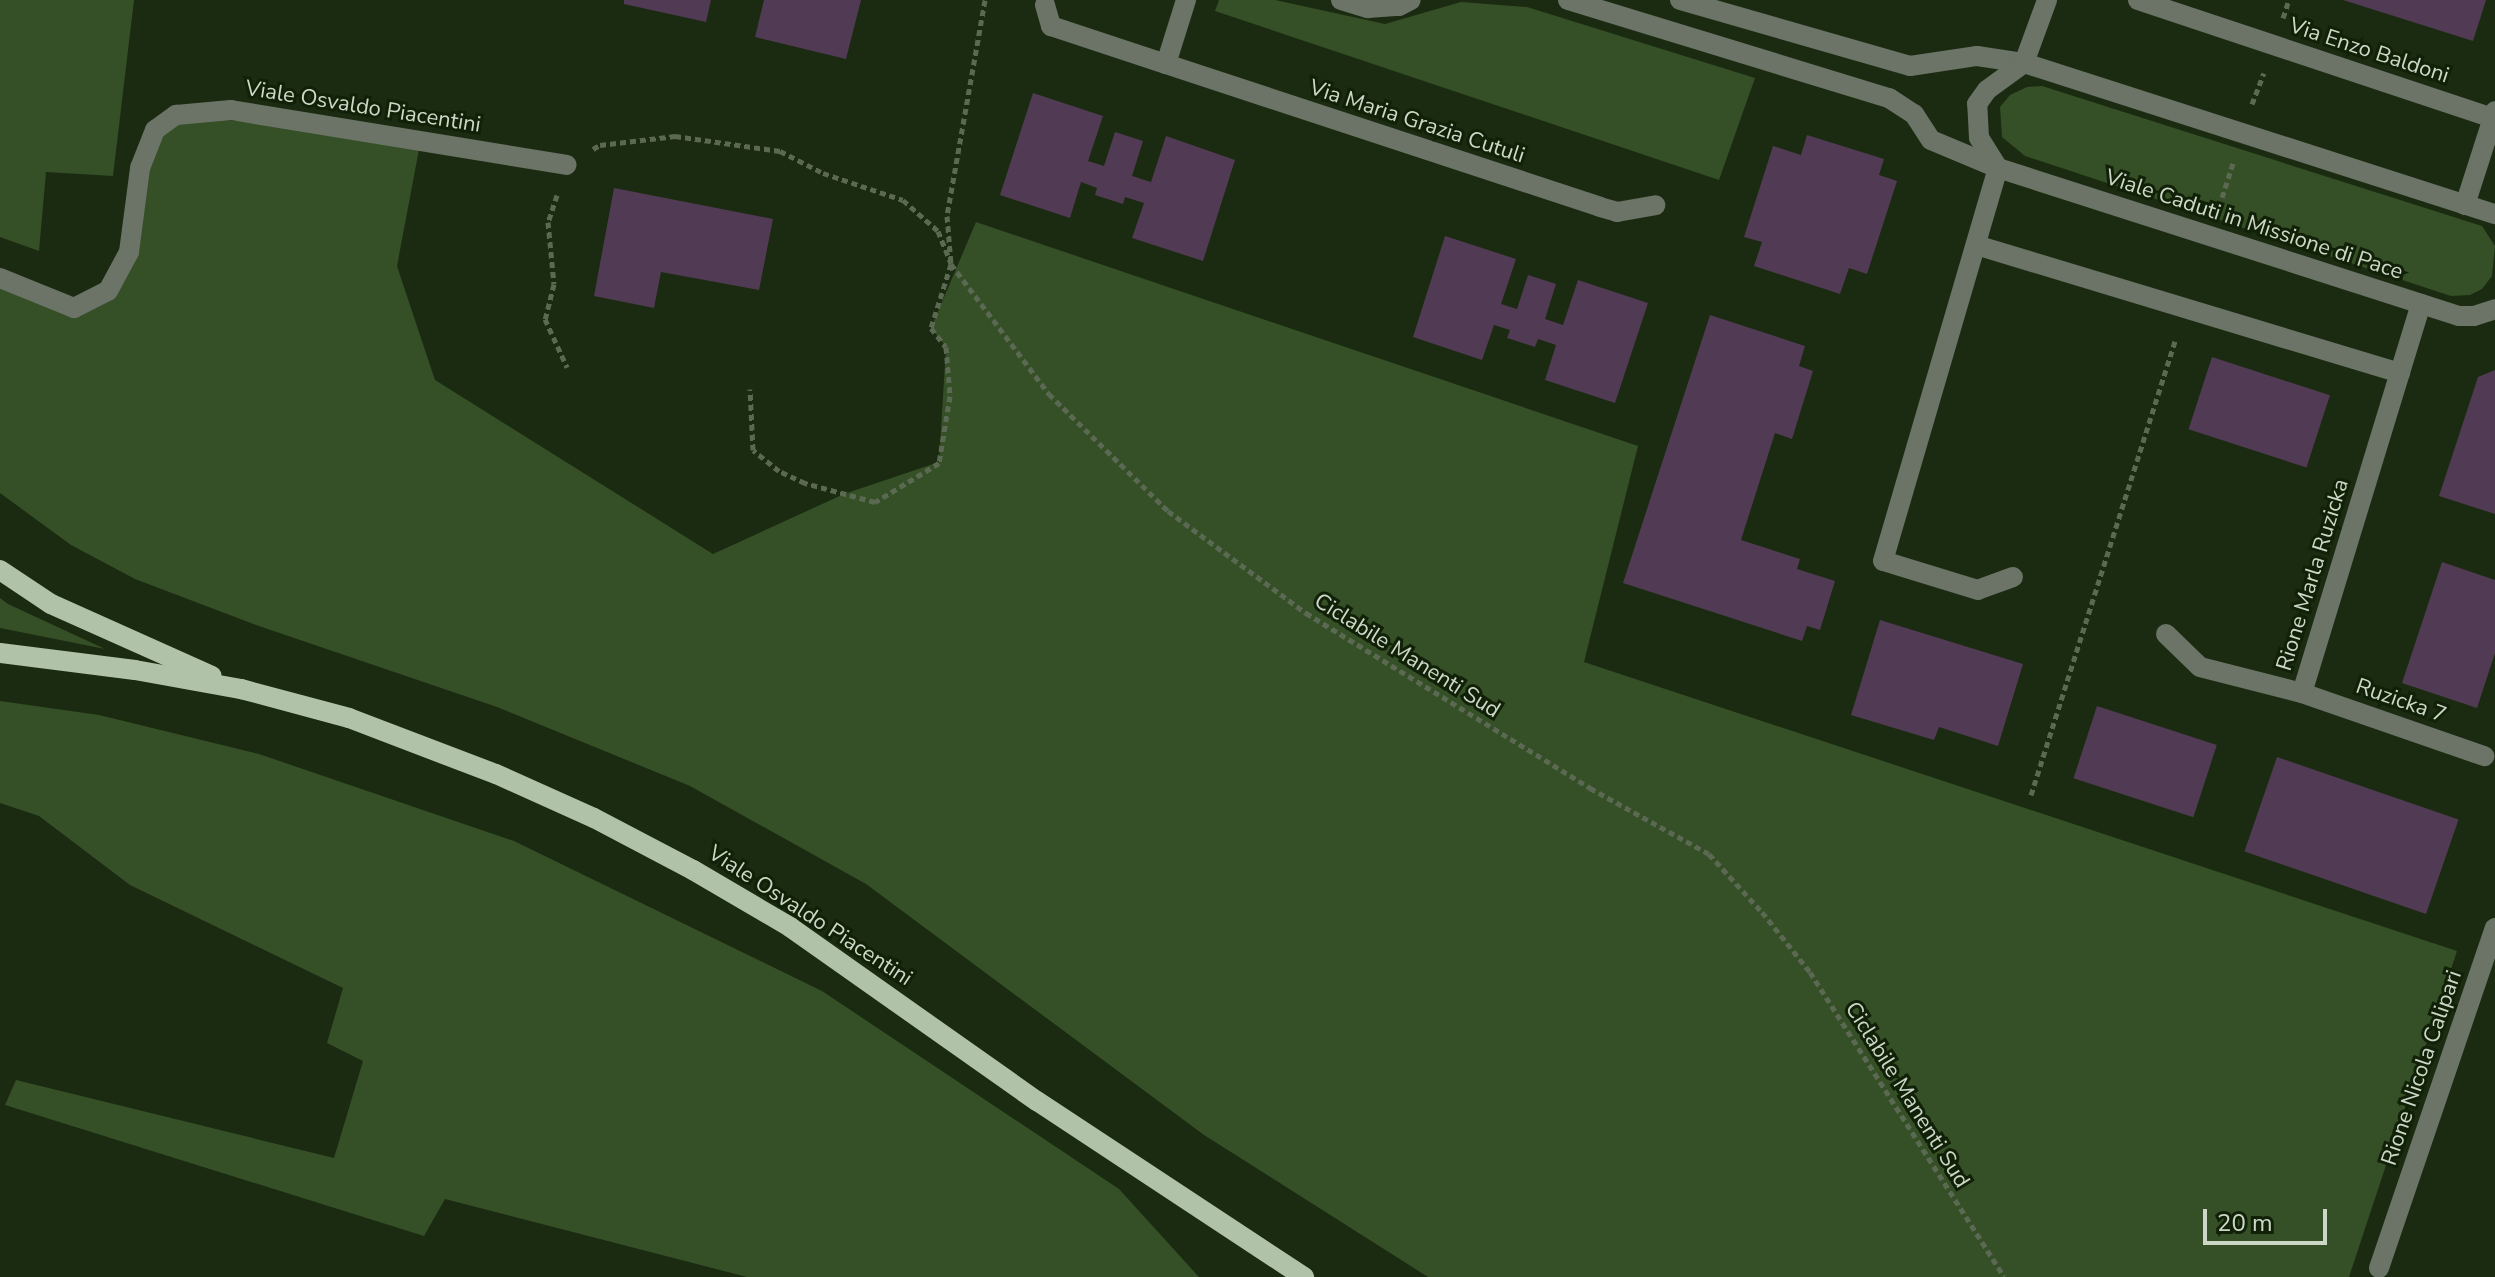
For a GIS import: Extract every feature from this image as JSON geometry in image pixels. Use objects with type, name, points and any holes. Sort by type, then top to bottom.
[{"type":"main road","name":"Viale Osvaldo Piacentini","points":[[0,570],[51,604],[241,689]]},
{"type":"main road","name":"Viale Osvaldo Piacentini","points":[[0,653],[135,670],[241,689],[349,718],[496,774],[594,818],[693,870],[790,927],[1037,1101],[1304,1277]]},
{"type":"street","points":[[1166,64],[1186,0]]},
{"type":"street","points":[[1341,0],[1368,8],[1399,6],[1411,0]]},
{"type":"street","name":"Viale Caduti in Missione di Pace","points":[[1568,0],[1889,98],[1914,114],[1931,140],[1998,168],[2459,316],[2474,316],[2495,309]]},
{"type":"street","points":[[1680,0],[1910,66],[1977,56],[2024,63],[2495,214]]},
{"type":"street","points":[[2013,577],[1978,590],[1883,561],[1998,168],[1979,138],[1977,104],[1996,82],[2024,63],[2047,0]]},
{"type":"street","name":"Via Enzo Baldoni","points":[[2138,0],[2494,114],[2465,205]]},
{"type":"street","name":"Via Maria Grazia Cutuli","points":[[1045,5],[1051,26],[1600,207],[1617,212],[1655,205]]},
{"type":"street","name":"Viale Osvaldo Piacentini","points":[[0,278],[74,308],[108,291],[129,252],[140,168],[155,130],[176,115],[231,110],[567,165]]},
{"type":"street","points":[[1976,245],[2400,373]]},
{"type":"street","name":"Rione Marla Ruzicka","points":[[2166,634],[2200,667],[2302,693],[2421,304]]},
{"type":"street","name":"Ruzicka 7","points":[[2302,693],[2484,756]]},
{"type":"street","name":"Rione Nicola Calipari","points":[[2379,1268],[2495,928]]},
{"type":"path","points":[[750,389],[753,450],[779,471],[805,483],[875,502],[939,463],[950,396],[946,347],[931,328],[951,264],[947,216],[985,0]]},
{"type":"path","points":[[2209,236],[2289,0]]},
{"type":"path","name":"Ciclabile Manenti Sud","points":[[567,165],[600,145],[675,136],[780,151],[823,173],[903,200],[938,231],[951,264],[1049,394],[1168,511],[1306,613],[1590,788],[1709,854],[1810,972],[2004,1277]]},
{"type":"path","points":[[567,165],[548,222],[554,284],[545,319],[567,367]]},
{"type":"path","points":[[2031,795],[2186,308]]},
{"type":"green space","points":[[0,0],[134,0],[113,176],[46,172],[39,251],[0,237]]},
{"type":"green space","points":[[1219,0],[1275,0],[1385,24],[1461,2],[1527,7],[1755,78],[1719,180],[1215,11]]},
{"type":"green space","points":[[2042,86],[2482,226],[2495,246],[2492,276],[2482,289],[2470,295],[2451,296],[2025,156],[2002,137],[2000,107],[2010,95],[2027,87]]},
{"type":"green space","points":[[176,115],[421,139],[397,266],[435,380],[713,554],[844,494],[939,462],[946,347],[931,328],[976,222],[1638,446],[1584,662],[2457,951],[2349,1277],[1428,1277],[1204,1135],[866,884],[690,786],[497,707],[256,625],[135,579],[71,545],[0,493],[0,278],[74,308],[108,291],[135,207],[140,168]]},
{"type":"green space","points":[[0,598],[8,604],[105,649],[0,628]]},
{"type":"green space","points":[[0,701],[99,715],[259,754],[514,841],[822,991],[1119,1189],[1199,1277],[747,1277],[445,1199],[424,1236],[5,1105],[16,1080],[334,1158],[363,1061],[327,1043],[343,988],[130,885],[39,816],[0,803]]},
{"type":"building","points":[[624,0],[711,0],[706,22],[624,4]]},
{"type":"building","points":[[764,0],[861,0],[846,59],[755,37]]},
{"type":"building","points":[[2343,0],[2486,0],[2473,41]]},
{"type":"building","points":[[1033,93],[1103,116],[1088,161],[1104,166],[1115,132],[1143,141],[1132,176],[1151,182],[1166,136],[1235,160],[1203,261],[1132,238],[1144,203],[1125,197],[1123,204],[1095,195],[1097,188],[1081,182],[1070,218],[1000,195]]},
{"type":"building","points":[[1807,135],[1884,159],[1879,175],[1897,181],[1867,274],[1849,268],[1840,294],[1754,266],[1762,242],[1744,237],[1773,146],[1801,155]]},
{"type":"building","points":[[614,188],[773,219],[759,290],[661,272],[654,308],[594,296]]},
{"type":"building","points":[[1445,236],[1516,259],[1501,304],[1517,309],[1528,275],[1556,284],[1545,319],[1563,325],[1578,280],[1648,303],[1615,403],[1545,380],[1556,345],[1538,339],[1535,347],[1507,338],[1510,330],[1494,325],[1482,360],[1413,337]]},
{"type":"building","points":[[1710,315],[1805,346],[1799,366],[1813,371],[1792,439],[1775,433],[1741,540],[1800,559],[1797,569],[1835,581],[1820,630],[1807,626],[1802,641],[1623,583]]},
{"type":"building","points":[[2212,357],[2330,395],[2306,468],[2189,429]]},
{"type":"building","points":[[2495,370],[2495,514],[2439,496],[2478,377]]},
{"type":"building","points":[[2442,562],[2495,580],[2495,653],[2477,708],[2402,683]]},
{"type":"building","points":[[1880,620],[2023,664],[1998,746],[1939,727],[1934,740],[1851,715]]},
{"type":"building","points":[[2097,706],[2217,745],[2193,817],[2074,778]]},
{"type":"building","points":[[2277,757],[2459,820],[2426,914],[2244,852]]}]
